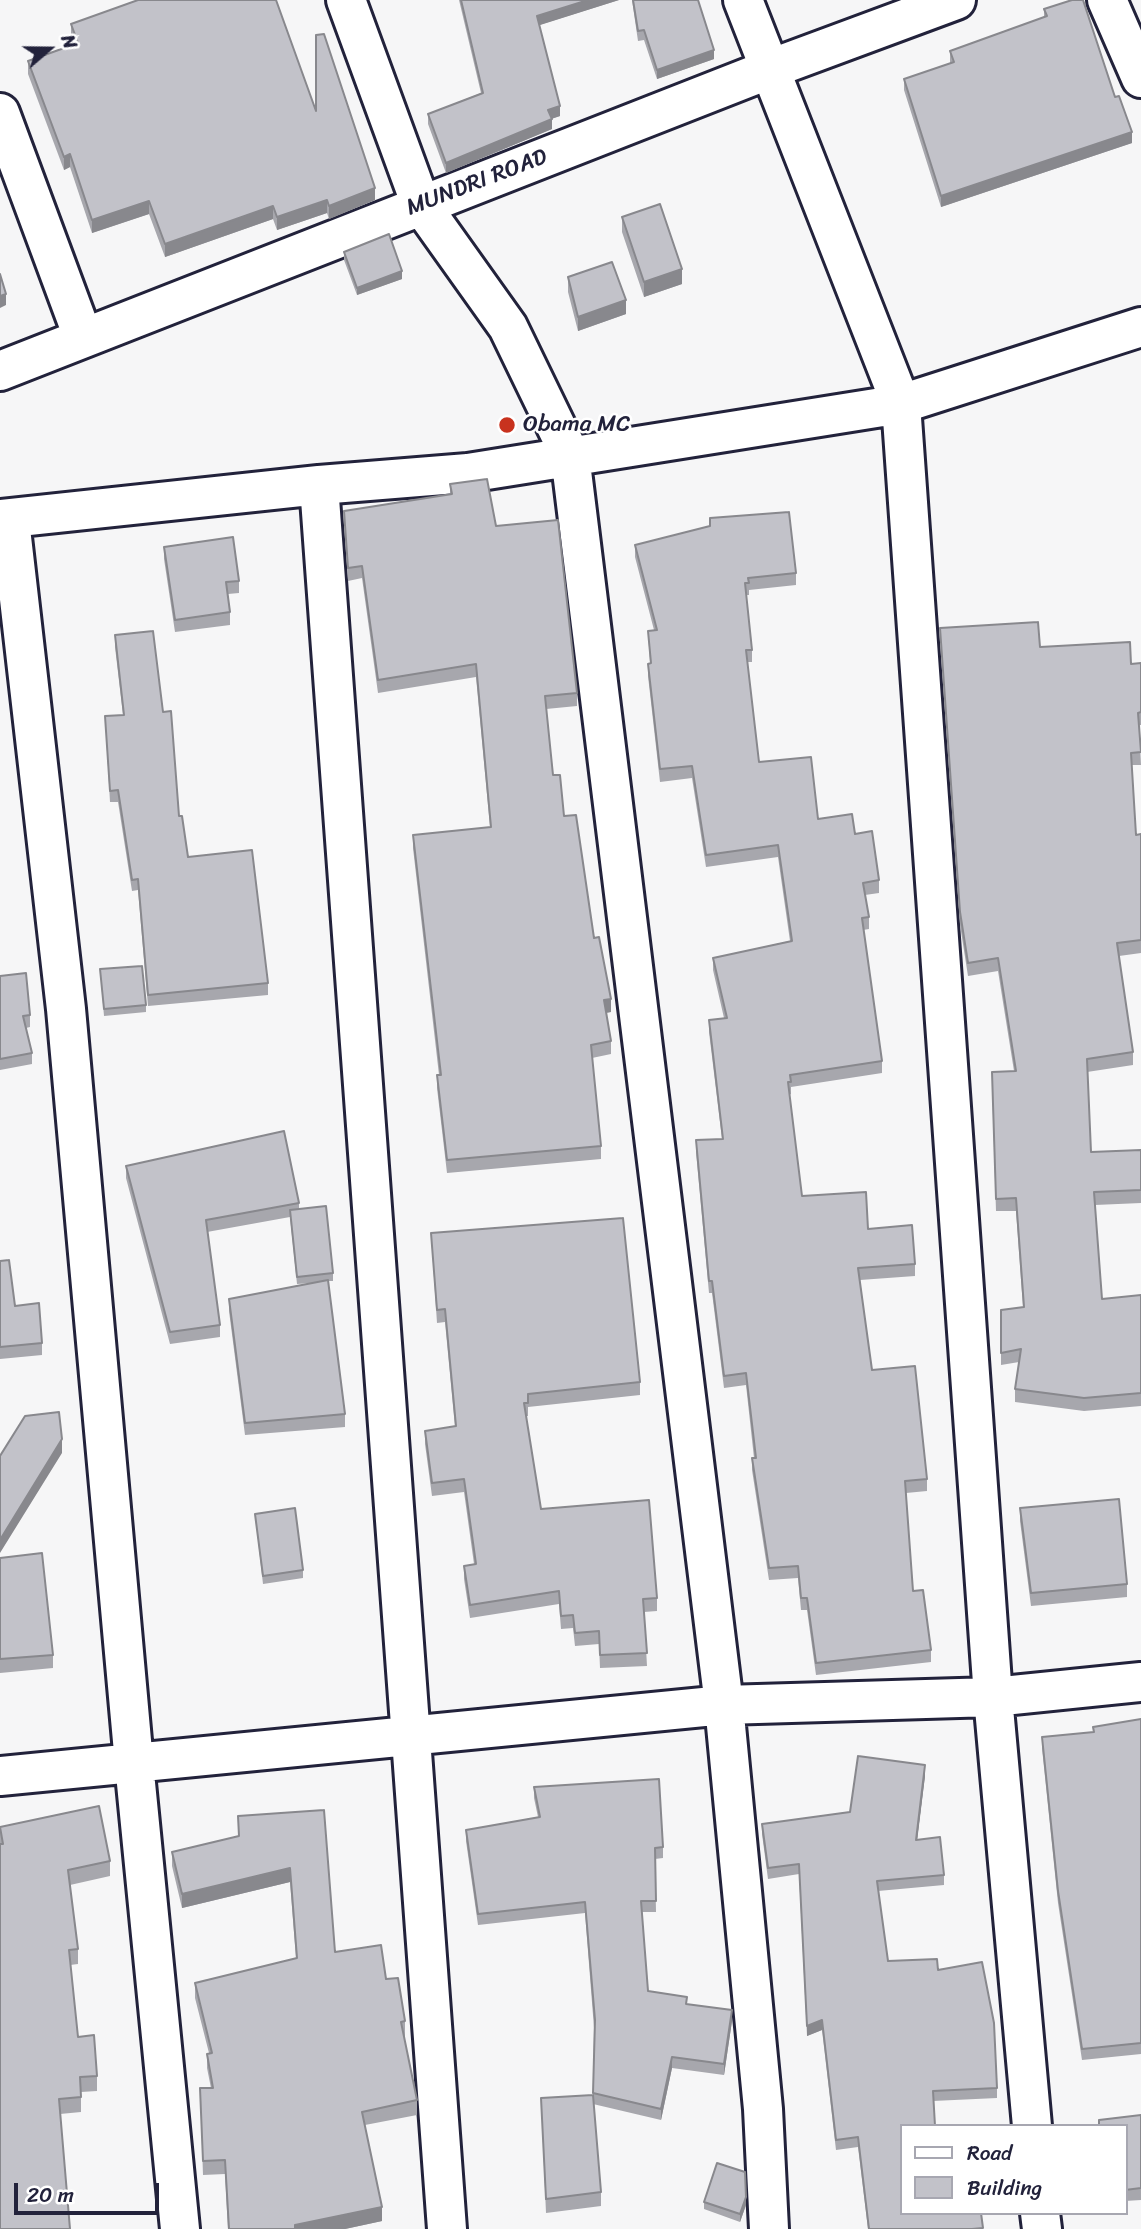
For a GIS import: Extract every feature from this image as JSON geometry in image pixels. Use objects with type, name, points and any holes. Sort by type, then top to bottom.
[{"type":"street","points":[[346,0],[421,205],[508,327],[570,454],[724,1706],[762,2109],[769,2229]]},
{"type":"street","points":[[743,0],[901,404],[993,1697],[1032,2124]]},
{"type":"street","name":"MUNDRI ROAD","points":[[0,370],[770,69],[956,0]]},
{"type":"street","points":[[1107,0],[1141,78]]},
{"type":"street","points":[[0,113],[83,338]]},
{"type":"street","points":[[180,2229],[134,1763],[66,1009],[5,519],[319,485],[468,473],[570,454],[901,404],[1141,327]]},
{"type":"street","points":[[319,485],[408,1737],[447,2229]]},
{"type":"street","points":[[0,1776],[724,1706],[993,1697],[1141,1682]]},
{"type":"building","points":[[138,0],[276,0],[316,111],[316,35],[324,34],[375,188],[329,206],[327,200],[277,217],[273,206],[165,244],[149,201],[92,220],[70,154],[64,157],[28,61],[78,43],[71,24]]},
{"type":"building","points":[[461,0],[588,0],[537,16],[560,106],[548,110],[552,119],[446,163],[428,114],[483,93]]},
{"type":"building","points":[[633,0],[698,0],[714,50],[657,70],[644,30],[638,31]]},
{"type":"building","points":[[1072,0],[1083,0],[1115,97],[1119,96],[1132,132],[941,196],[904,79],[954,62],[950,51],[1047,16],[1044,9]]},
{"type":"building","points":[[660,204],[682,269],[644,282],[622,217]]},
{"type":"building","points":[[389,234],[402,271],[357,288],[344,252]]},
{"type":"building","points":[[612,262],[626,300],[578,317],[568,277]]},
{"type":"building","points":[[0,274],[6,294],[0,296]]},
{"type":"building","points":[[487,479],[496,526],[558,520],[577,693],[545,696],[553,775],[560,775],[564,816],[576,815],[594,938],[599,937],[611,999],[604,1000],[611,1041],[591,1045],[601,1146],[447,1160],[437,1075],[441,1075],[413,835],[491,827],[476,664],[378,680],[362,566],[348,568],[344,511],[452,494],[450,484]]},
{"type":"building","points":[[789,512],[796,573],[748,578],[749,583],[745,583],[752,650],[746,650],[759,762],[811,757],[818,819],[852,814],[855,834],[872,831],[879,880],[863,883],[869,917],[862,918],[882,1061],[790,1075],[791,1082],[788,1082],[802,1196],[866,1192],[868,1229],[912,1225],[915,1264],[858,1268],[872,1370],[915,1366],[927,1479],[905,1481],[913,1591],[923,1590],[931,1650],[816,1663],[807,1598],[801,1598],[798,1566],[769,1568],[752,1458],[756,1458],[746,1373],[724,1376],[712,1281],[709,1281],[696,1140],[723,1139],[709,1020],[727,1018],[713,958],[792,941],[778,845],[706,855],[692,766],[660,769],[648,664],[651,663],[648,631],[657,630],[635,545],[710,526],[710,518]]},
{"type":"building","points":[[233,537],[239,581],[226,582],[230,612],[175,620],[164,547]]},
{"type":"building","points":[[1038,622],[1040,647],[1130,642],[1131,664],[1141,663],[1141,712],[1138,713],[1141,752],[1131,753],[1136,835],[1141,834],[1141,940],[1117,943],[1133,1052],[1087,1059],[1091,1152],[1141,1150],[1141,1190],[1094,1192],[1102,1299],[1141,1295],[1141,1393],[1084,1398],[1015,1389],[1021,1349],[1001,1353],[1001,1310],[1024,1307],[1016,1198],[996,1199],[992,1072],[1016,1071],[998,958],[968,963],[960,912],[940,628]]},
{"type":"building","points":[[153,631],[163,712],[171,711],[179,816],[182,816],[188,857],[252,850],[268,983],[148,995],[138,879],[132,880],[118,790],[110,791],[105,716],[124,715],[115,635]]},
{"type":"building","points":[[142,966],[146,1005],[104,1009],[100,969]]},
{"type":"building","points":[[26,973],[30,1015],[23,1016],[32,1053],[0,1059],[0,976]]},
{"type":"building","points":[[284,1131],[299,1203],[206,1220],[220,1325],[170,1332],[126,1166]]},
{"type":"building","points":[[326,1206],[333,1273],[297,1277],[290,1210]]},
{"type":"building","points":[[623,1218],[640,1382],[528,1394],[528,1403],[524,1403],[541,1509],[649,1500],[657,1598],[643,1599],[647,1653],[600,1655],[599,1631],[575,1633],[573,1615],[561,1616],[559,1591],[470,1605],[464,1566],[476,1564],[464,1479],[432,1483],[425,1431],[456,1426],[445,1309],[437,1310],[431,1233]]},
{"type":"building","points":[[9,1260],[15,1306],[39,1303],[42,1343],[0,1347],[0,1261]]},
{"type":"building","points":[[328,1280],[345,1414],[245,1423],[229,1299]]},
{"type":"building","points":[[59,1412],[62,1439],[0,1540],[0,1456],[25,1416]]},
{"type":"building","points":[[1119,1499],[1127,1584],[1031,1593],[1020,1508]]},
{"type":"building","points":[[295,1508],[303,1570],[263,1576],[255,1514]]},
{"type":"building","points":[[42,1553],[53,1655],[0,1659],[0,1558]]},
{"type":"building","points":[[1141,1719],[1141,2043],[1082,2049],[1058,1891],[1042,1737],[1094,1732],[1093,1727]]},
{"type":"building","points":[[858,1756],[925,1765],[916,1840],[940,1837],[944,1875],[877,1881],[888,1961],[937,1959],[938,1970],[982,1962],[994,2023],[997,2088],[933,2091],[935,2124],[900,2124],[900,2215],[981,2215],[983,2228],[869,2229],[858,2137],[836,2140],[822,2020],[807,2026],[799,1864],[768,1868],[762,1824],[850,1812]]},
{"type":"building","points":[[659,1779],[663,1847],[655,1848],[656,1901],[641,1901],[648,1991],[687,1997],[686,2004],[732,2010],[724,2064],[672,2057],[661,2109],[593,2093],[595,2020],[585,1902],[478,1914],[466,1830],[540,1817],[534,1787]]},
{"type":"building","points":[[99,1806],[110,1861],[68,1870],[78,1949],[69,1950],[78,2037],[94,2035],[97,2076],[80,2077],[81,2097],[59,2099],[70,2229],[0,2229],[0,1844],[3,1844],[0,1827]]},
{"type":"building","points":[[324,1810],[335,1952],[381,1945],[386,1979],[398,1978],[405,2021],[401,2022],[417,2100],[362,2112],[382,2207],[295,2225],[295,2229],[229,2229],[225,2160],[203,2161],[200,2088],[213,2088],[207,2054],[212,2053],[195,1983],[297,1958],[290,1868],[182,1894],[172,1852],[239,1836],[238,1816]]},
{"type":"building","points":[[593,2095],[601,2192],[546,2199],[541,2098]]},
{"type":"building","points":[[1141,2115],[1141,2188],[1127,2190],[1127,2124],[1099,2124],[1099,2120]]},
{"type":"building","points":[[717,2163],[745,2172],[746,2197],[740,2214],[704,2202]]},
{"type":"place","name":"Obama MC","points":[[507,425]]}]
